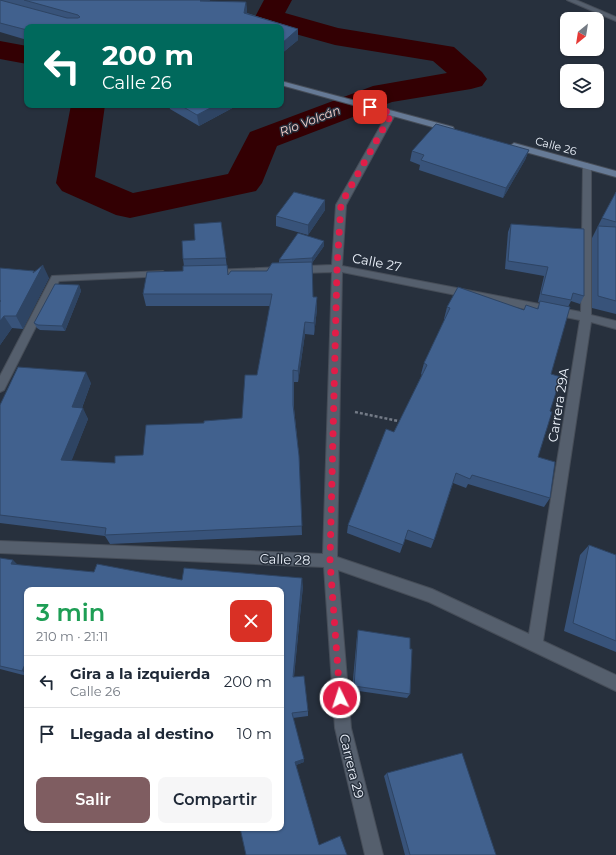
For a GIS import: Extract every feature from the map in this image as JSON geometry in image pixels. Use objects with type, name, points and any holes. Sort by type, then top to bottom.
[{"type":"main road","points":[[284,84],[460,131]]},
{"type":"main road","name":"Calle 26","points":[[505,144],[616,174]]},
{"type":"street","points":[[570,0],[616,19]]},
{"type":"street","name":"Carrera 29","points":[[374,855],[343,728],[330,561],[337,268],[341,204],[387,112]]},
{"type":"street","name":"Carrera 29A","points":[[535,645],[586,317],[587,166]]},
{"type":"street","name":"Calle 27","points":[[204,273],[337,268],[586,317],[616,325]]},
{"type":"street","points":[[0,387],[56,278],[173,274]]},
{"type":"street","name":"Calle 28","points":[[0,547],[330,561],[432,596],[616,683]]},
{"type":"path","points":[[334,408],[408,423]]},
{"type":"building","points":[[0,0],[67,18],[78,18],[80,17],[78,15],[24,0],[201,0],[200,1],[246,2],[244,13],[281,24],[24,24],[24,29],[0,23]]},
{"type":"building","points":[[284,25],[298,29],[284,41]]},
{"type":"building","points":[[185,108],[210,108],[197,115]]},
{"type":"building","points":[[436,124],[529,150],[506,188],[421,160],[424,155],[412,151]]},
{"type":"building","points":[[294,192],[325,200],[308,225],[276,216]]},
{"type":"building","points":[[616,192],[616,222],[602,218]]},
{"type":"building","points":[[221,222],[226,258],[183,259],[182,241],[195,240],[194,224]]},
{"type":"building","points":[[511,224],[584,229],[584,296],[573,293],[571,300],[541,294],[548,267],[508,261]]},
{"type":"building","points":[[598,226],[616,227],[616,301],[598,296]]},
{"type":"building","points":[[298,233],[324,241],[312,258],[279,260]]},
{"type":"building","points":[[312,262],[313,297],[317,297],[314,323],[305,322],[298,371],[293,370],[293,405],[299,456],[302,526],[105,535],[106,528],[0,515],[0,405],[18,367],[86,372],[72,407],[83,408],[61,460],[115,463],[115,456],[143,455],[146,425],[204,423],[204,421],[242,418],[245,375],[257,375],[272,294],[143,294],[147,272],[183,271],[183,266],[227,265],[228,275],[231,271],[267,271],[272,263]]},
{"type":"building","points":[[43,265],[16,316],[4,316],[0,321],[0,268],[34,271],[33,273]]},
{"type":"building","points":[[55,284],[79,285],[62,326],[38,325],[34,323]]},
{"type":"building","points":[[458,287],[524,310],[526,305],[538,309],[540,301],[570,307],[551,374],[561,377],[538,457],[555,462],[550,498],[472,475],[470,479],[456,473],[434,540],[408,530],[403,545],[348,525],[386,429],[394,432],[427,365],[424,363],[450,308],[447,307]]},
{"type":"building","points":[[589,545],[616,555],[616,641],[573,623]]},
{"type":"building","points":[[0,558],[13,560],[11,564],[94,572],[97,564],[182,580],[184,568],[302,578],[293,677],[304,676],[308,711],[292,713],[304,759],[295,762],[319,845],[340,836],[347,855],[246,855],[241,831],[284,831],[284,587],[24,587],[24,667],[22,671],[0,666]]},
{"type":"building","points":[[358,630],[410,638],[410,649],[412,649],[410,694],[354,686]]},
{"type":"building","points":[[462,753],[496,855],[410,855],[387,773]]},
{"type":"waterway","name":"Río Volcán","points":[[88,108],[75,183],[130,206],[243,183],[262,139],[385,93],[471,79],[443,53],[335,36],[269,17],[278,0]]},
{"type":"waterway","name":"Río Volcán","points":[[0,50],[24,54]]},
{"type":"route","points":[[340,698],[330,561],[337,268],[341,204],[392,113],[370,107]]}]
